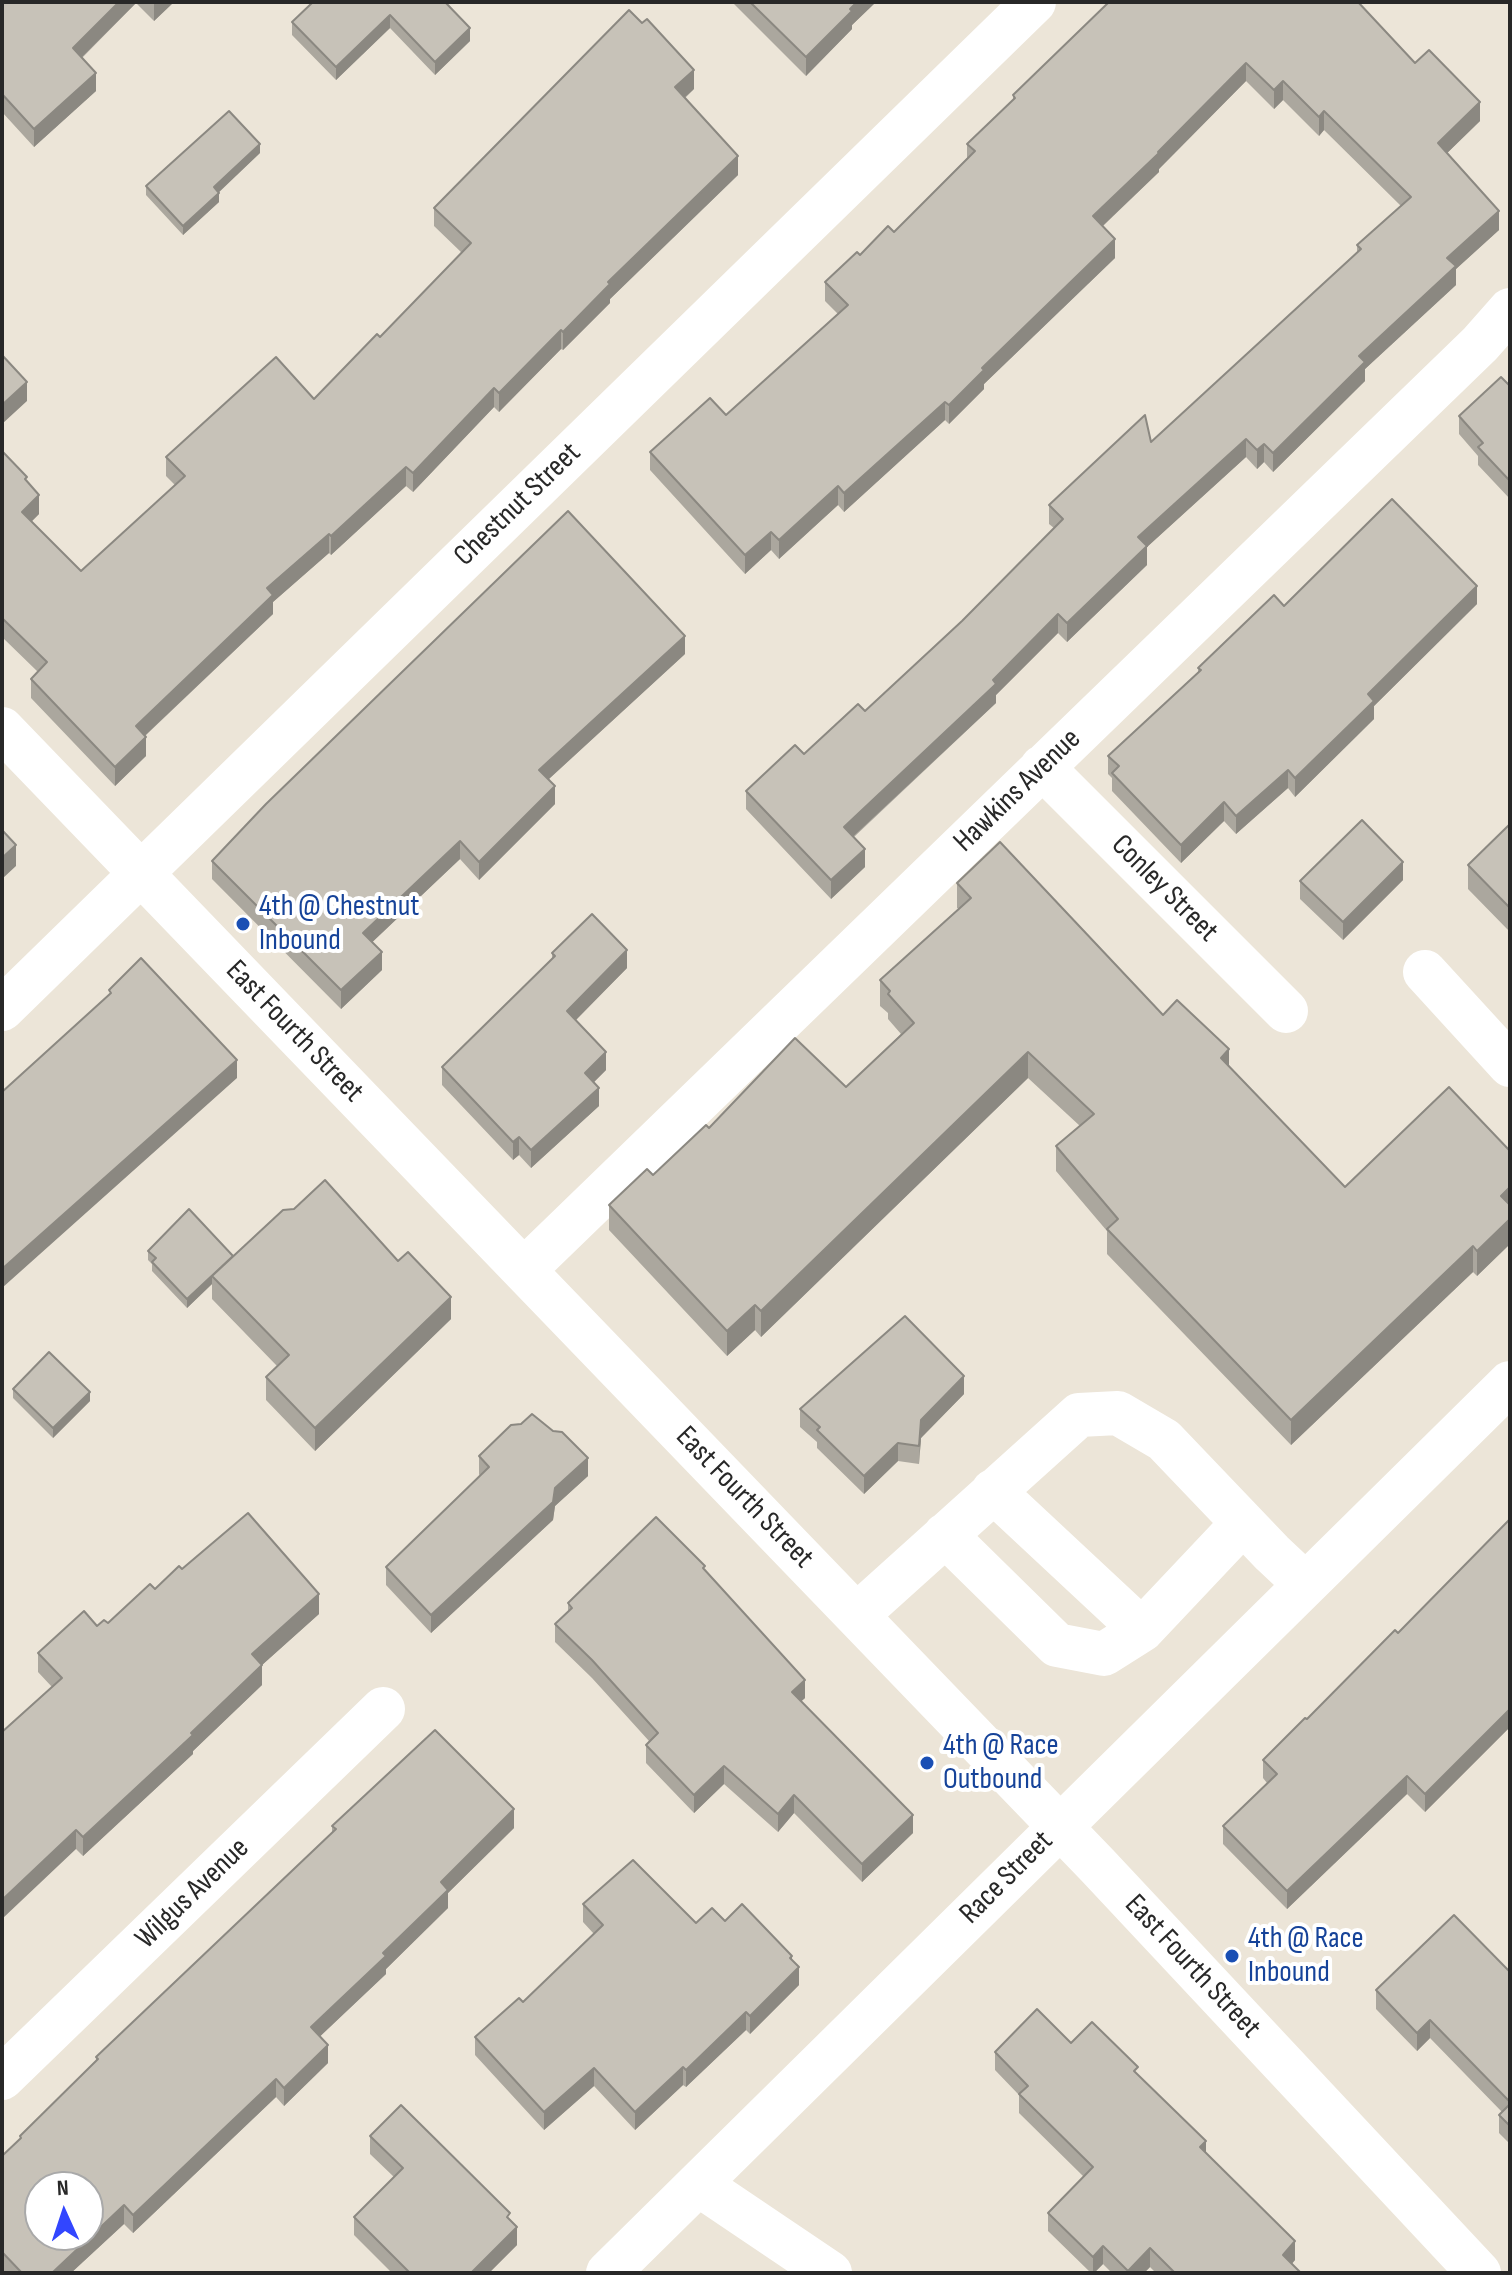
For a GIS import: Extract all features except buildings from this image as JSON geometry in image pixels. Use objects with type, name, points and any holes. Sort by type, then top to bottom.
[{"type":"street","name":"Chestnut Street","points":[[2,1009],[1034,2]]},
{"type":"street","name":"Hawkins Avenue","points":[[524,1270],[1480,344],[1510,310]]},
{"type":"street","name":"East Fourth Street","points":[[2,729],[1060,1826],[1479,2273]]},
{"type":"street","name":"Conley Street","points":[[1042,767],[1286,1011]]},
{"type":"street","points":[[1425,972],[1510,1065]]},
{"type":"street","name":"Race Street","points":[[608,2273],[1510,1383]]},
{"type":"street","points":[[857,1615],[1079,1415],[1118,1413],[1164,1440],[1305,1584]]},
{"type":"street","points":[[993,1491],[1142,1630]]},
{"type":"street","points":[[945,1535],[1057,1645],[1104,1654],[1142,1630],[1243,1523]]},
{"type":"street","name":"Wilgus Avenue","points":[[2,2078],[383,1709]]},
{"type":"street","points":[[698,2184],[830,2273]]},
{"type":"place","name":"4th @ Chestnut Inbound","points":[[243,924]]},
{"type":"place","name":"4th @ Race Outbound","points":[[927,1763]]},
{"type":"place","name":"4th @ Race Inbound","points":[[1232,1956]]}]
